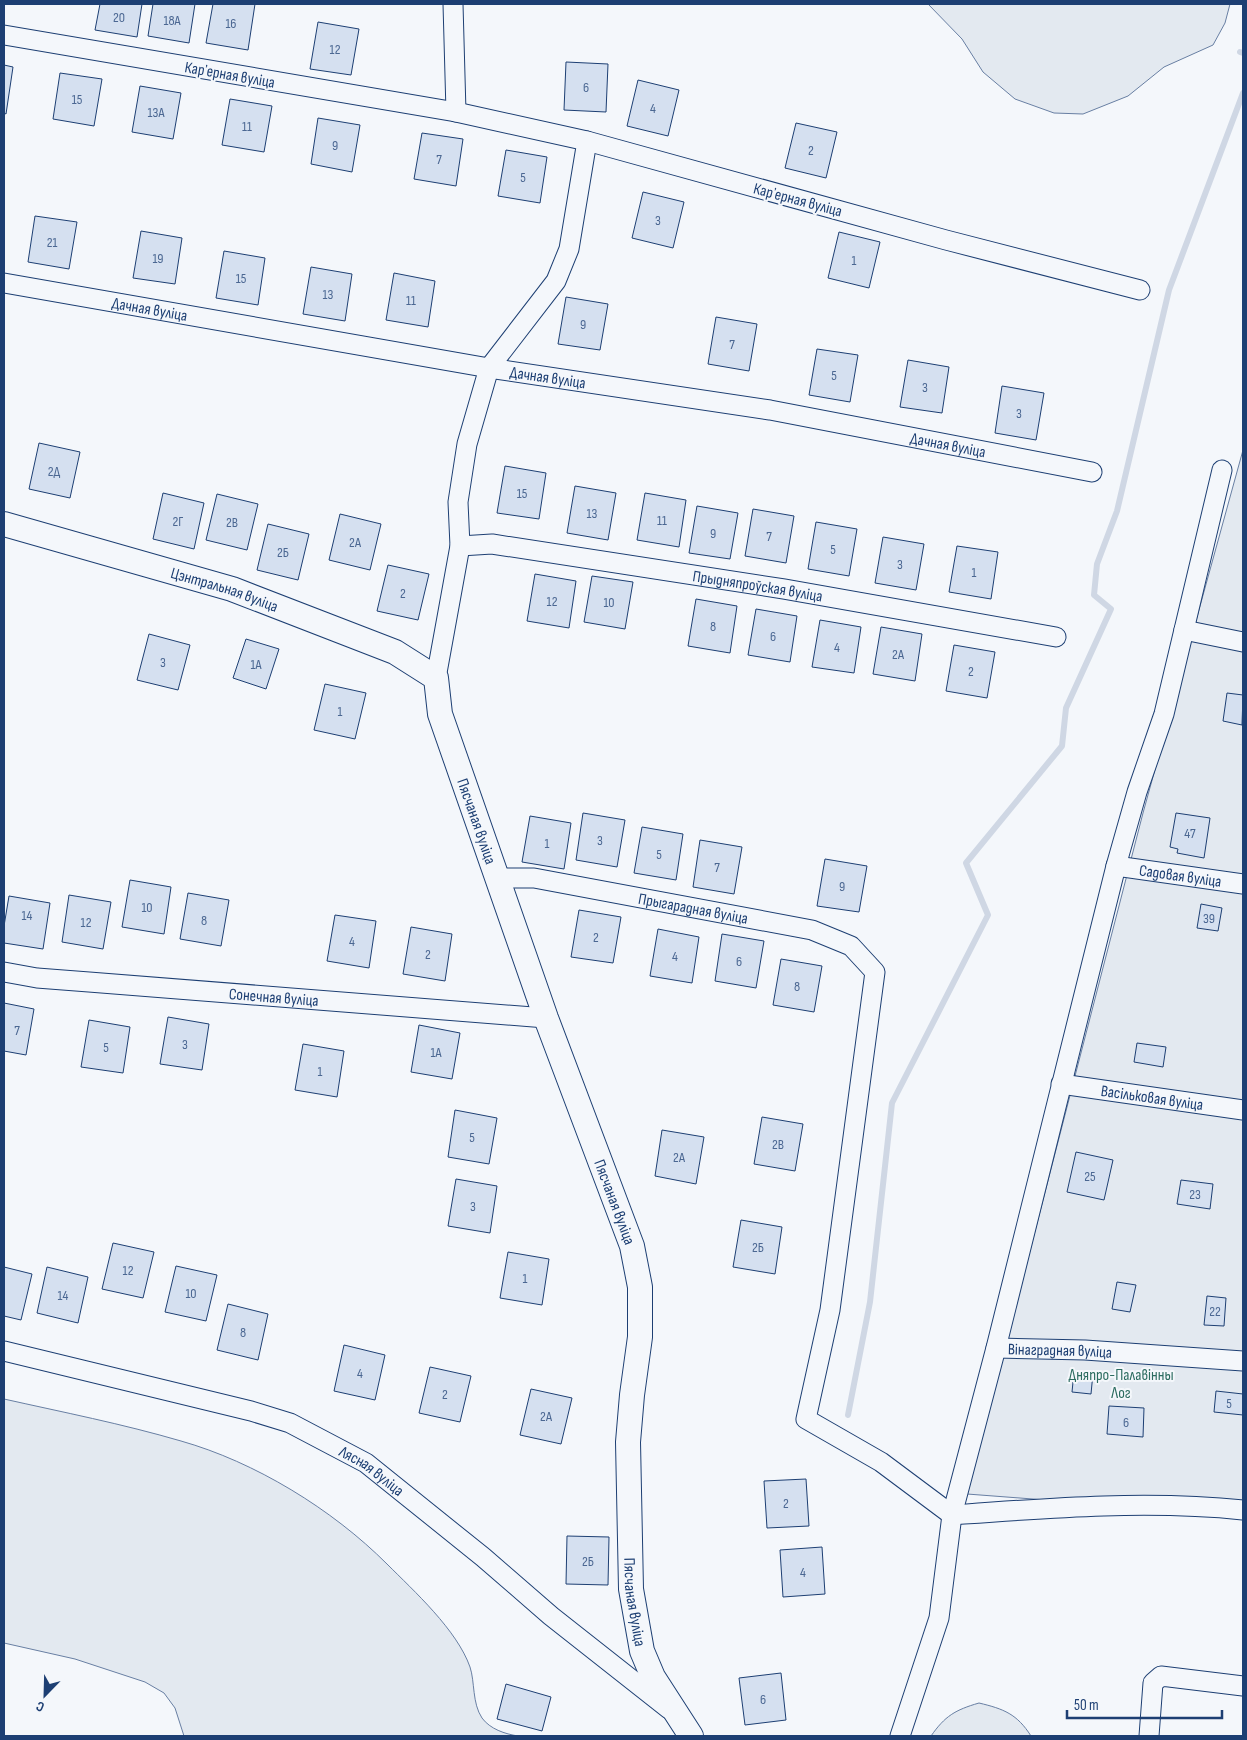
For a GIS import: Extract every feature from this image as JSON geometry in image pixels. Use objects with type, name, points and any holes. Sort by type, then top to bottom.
[{"type":"street","points":[[452,4],[456,112]]},
{"type":"street","name":"Карʼерная вуліца","points":[[4,35],[456,112],[587,141],[946,240],[1140,290]]},
{"type":"street","points":[[436,678],[460,546],[458,502],[467,444],[488,368],[556,281],[569,249],[587,141]]},
{"type":"street","name":"Дачная вуліца","points":[[4,283],[488,368],[770,410],[1092,472]]},
{"type":"street","points":[[900,1736],[939,1618],[952,1515],[996,1348],[1116,866],[1137,792],[1164,714],[1222,470]]},
{"type":"street","name":"Цэнтральная вуліца","points":[[4,524],[232,589],[395,652],[436,678]]},
{"type":"street","name":"Прыдняпроўская вуліца","points":[[460,546],[492,544],[522,548],[784,588],[1056,636]]},
{"type":"street","points":[[1184,630],[1243,642]]},
{"type":"street","name":"Пясчаная вуліца","points":[[436,678],[440,714],[546,1018],[632,1246],[640,1286],[640,1337],[628,1442],[631,1589],[642,1651],[653,1678],[691,1736]]},
{"type":"street","name":"Садовая вуліца","points":[[1116,866],[1243,884]]},
{"type":"street","name":"Прыгарадная вуліца","points":[[497,878],[534,878],[812,930],[851,946],[875,972],[830,1310],[806,1419],[881,1462],[952,1515]]},
{"type":"street","name":"Сонечная вуліца","points":[[4,972],[37,978],[546,1018]]},
{"type":"street","name":"Васільковая вуліца","points":[[1061,1084],[1243,1110]]},
{"type":"street","name":"Вінаградная вуліца","points":[[996,1348],[1037,1348],[1243,1361]]},
{"type":"street","name":"Лясная вуліца","points":[[4,1351],[251,1411],[290,1423],[337,1446],[366,1463],[395,1485],[551,1616],[676,1714]]},
{"type":"street","points":[[952,1515],[1125,1506],[1216,1507],[1243,1510]]},
{"type":"street","points":[[1149,1736],[1154,1683],[1161,1676],[1243,1686]]},
{"type":"green space","points":[[928,4],[1230,4],[1225,23],[1213,45],[1164,67],[1128,96],[1083,114],[1054,113],[1015,99],[983,72],[962,39]]},
{"type":"green space","name":"Дняпро-Палавінны Лог","points":[[1243,450],[1243,1515],[967,1494],[1143,813]]},
{"type":"green space","points":[[4,1399],[137,1429],[209,1450],[237,1461],[264,1475],[317,1506],[365,1544],[410,1586],[434,1612],[464,1653],[472,1673],[475,1699],[482,1718],[498,1730],[518,1736],[184,1736],[175,1708],[164,1693],[145,1682],[75,1659],[4,1643]]},
{"type":"green space","points":[[979,1703],[1003,1710],[1015,1717],[1031,1736],[931,1736],[941,1723],[951,1715],[963,1708]]},
{"type":"building","points":[[100,4],[142,4],[137,37],[95,30]]},
{"type":"building","points":[[153,4],[195,4],[189,43],[148,36]]},
{"type":"building","points":[[213,4],[255,4],[248,50],[206,43]]},
{"type":"building","points":[[318,22],[359,29],[351,75],[310,69]]},
{"type":"building","points":[[566,62],[608,64],[606,112],[564,110]]},
{"type":"building","points":[[4,65],[13,67],[6,114],[4,113]]},
{"type":"building","points":[[60,73],[102,79],[94,126],[53,119]]},
{"type":"building","points":[[638,80],[679,90],[668,136],[627,126]]},
{"type":"building","points":[[140,86],[181,93],[173,139],[132,132]]},
{"type":"building","points":[[230,99],[272,106],[264,152],[222,145]]},
{"type":"building","points":[[318,118],[360,125],[352,172],[311,164]]},
{"type":"building","points":[[796,123],[837,132],[826,178],[785,168]]},
{"type":"building","points":[[422,133],[463,139],[456,186],[414,179]]},
{"type":"building","points":[[506,150],[547,157],[540,203],[498,196]]},
{"type":"building","points":[[643,192],[684,202],[673,248],[632,238]]},
{"type":"building","points":[[35,216],[77,222],[69,269],[28,262]]},
{"type":"building","points":[[141,231],[182,238],[175,284],[133,278]]},
{"type":"building","points":[[839,232],[880,242],[869,288],[828,278]]},
{"type":"building","points":[[224,251],[265,258],[258,305],[216,298]]},
{"type":"building","points":[[311,267],[352,274],[345,321],[303,314]]},
{"type":"building","points":[[394,273],[435,281],[428,327],[386,320]]},
{"type":"building","points":[[566,297],[608,304],[600,350],[558,344]]},
{"type":"building","points":[[716,317],[757,324],[749,371],[708,364]]},
{"type":"building","points":[[817,349],[858,355],[850,402],[809,395]]},
{"type":"building","points":[[908,360],[949,367],[942,413],[900,407]]},
{"type":"building","points":[[1002,386],[1044,393],[1036,440],[995,433]]},
{"type":"building","points":[[39,443],[80,452],[70,498],[29,489]]},
{"type":"building","points":[[505,466],[546,473],[539,519],[497,513]]},
{"type":"building","points":[[575,486],[616,493],[608,540],[567,533]]},
{"type":"building","points":[[163,493],[204,503],[194,549],[153,539]]},
{"type":"building","points":[[645,493],[686,500],[679,547],[637,540]]},
{"type":"building","points":[[217,494],[258,504],[247,550],[206,540]]},
{"type":"building","points":[[697,506],[738,513],[730,559],[689,553]]},
{"type":"building","points":[[753,509],[794,516],[786,563],[745,556]]},
{"type":"building","points":[[340,514],[381,524],[370,570],[329,560]]},
{"type":"building","points":[[816,522],[857,529],[849,576],[808,569]]},
{"type":"building","points":[[268,524],[309,534],[298,580],[257,570]]},
{"type":"building","points":[[883,537],[924,544],[916,590],[875,583]]},
{"type":"building","points":[[957,546],[998,552],[991,599],[949,592]]},
{"type":"building","points":[[388,565],[429,574],[418,620],[377,611]]},
{"type":"building","points":[[535,574],[576,581],[569,628],[527,621]]},
{"type":"building","points":[[592,576],[633,582],[625,629],[584,622]]},
{"type":"building","points":[[696,599],[737,606],[730,653],[688,646]]},
{"type":"building","points":[[756,609],[797,616],[790,662],[748,655]]},
{"type":"building","points":[[820,620],[861,627],[854,673],[812,667]]},
{"type":"building","points":[[881,627],[922,634],[915,681],[873,674]]},
{"type":"building","points":[[149,634],[190,645],[178,690],[137,680]]},
{"type":"building","points":[[246,639],[279,649],[266,689],[233,678]]},
{"type":"building","points":[[954,645],[995,652],[987,698],[946,691]]},
{"type":"building","points":[[325,684],[366,693],[355,739],[314,730]]},
{"type":"building","points":[[1227,693],[1243,695],[1242,725],[1223,721]]},
{"type":"building","points":[[583,813],[625,820],[617,867],[576,860]]},
{"type":"building","points":[[1176,813],[1210,818],[1204,858],[1177,853],[1178,849],[1170,847]]},
{"type":"building","points":[[530,816],[571,823],[564,869],[522,862]]},
{"type":"building","points":[[642,827],[683,834],[676,880],[634,873]]},
{"type":"building","points":[[700,840],[742,847],[734,894],[693,887]]},
{"type":"building","points":[[825,859],[867,866],[859,912],[817,906]]},
{"type":"building","points":[[130,880],[171,887],[164,934],[122,927]]},
{"type":"building","points":[[188,893],[229,900],[221,946],[180,939]]},
{"type":"building","points":[[69,895],[111,902],[103,949],[62,942]]},
{"type":"building","points":[[9,896],[50,903],[43,949],[4,943],[4,926]]},
{"type":"building","points":[[1201,904],[1222,908],[1218,931],[1197,928]]},
{"type":"building","points":[[579,910],[621,917],[613,963],[571,957]]},
{"type":"building","points":[[335,915],[376,921],[369,968],[327,961]]},
{"type":"building","points":[[411,927],[452,934],[445,981],[403,974]]},
{"type":"building","points":[[658,929],[699,937],[692,983],[650,976]]},
{"type":"building","points":[[722,934],[764,941],[756,988],[715,981]]},
{"type":"building","points":[[781,959],[822,966],[814,1012],[773,1005]]},
{"type":"building","points":[[4,1003],[34,1009],[26,1055],[4,1051]]},
{"type":"building","points":[[168,1017],[209,1024],[202,1070],[160,1064]]},
{"type":"building","points":[[89,1020],[130,1027],[123,1073],[81,1067]]},
{"type":"building","points":[[419,1025],[460,1033],[452,1079],[411,1072]]},
{"type":"building","points":[[1137,1043],[1166,1047],[1163,1067],[1134,1062]]},
{"type":"building","points":[[303,1044],[344,1051],[337,1097],[295,1090]]},
{"type":"building","points":[[455,1110],[497,1118],[489,1164],[448,1157]]},
{"type":"building","points":[[762,1117],[803,1124],[795,1171],[754,1164]]},
{"type":"building","points":[[662,1130],[704,1137],[696,1184],[655,1176]]},
{"type":"building","points":[[1076,1152],[1113,1160],[1104,1200],[1067,1192]]},
{"type":"building","points":[[456,1179],[497,1186],[490,1233],[448,1226]]},
{"type":"building","points":[[1181,1180],[1213,1184],[1210,1209],[1177,1204]]},
{"type":"building","points":[[741,1220],[782,1227],[775,1274],[733,1267]]},
{"type":"building","points":[[113,1243],[154,1252],[143,1298],[102,1289]]},
{"type":"building","points":[[508,1252],[549,1259],[542,1305],[500,1298]]},
{"type":"building","points":[[176,1266],[217,1275],[206,1321],[165,1312]]},
{"type":"building","points":[[4,1267],[32,1274],[21,1320],[4,1316]]},
{"type":"building","points":[[47,1267],[88,1277],[78,1323],[37,1313]]},
{"type":"building","points":[[1117,1282],[1136,1285],[1130,1312],[1112,1309]]},
{"type":"building","points":[[1207,1296],[1226,1298],[1224,1326],[1204,1325]]},
{"type":"building","points":[[228,1304],[268,1314],[258,1360],[217,1350]]},
{"type":"building","points":[[344,1345],[385,1355],[375,1400],[334,1391]]},
{"type":"building","points":[[430,1367],[471,1376],[460,1422],[419,1413]]},
{"type":"building","points":[[1074,1372],[1093,1373],[1091,1394],[1072,1392]]},
{"type":"building","points":[[531,1389],[572,1398],[561,1444],[520,1435]]},
{"type":"building","points":[[1216,1391],[1243,1394],[1243,1415],[1214,1412]]},
{"type":"building","points":[[1109,1406],[1144,1408],[1143,1437],[1107,1434]]},
{"type":"building","points":[[806,1479],[809,1526],[767,1528],[764,1481]]},
{"type":"building","points":[[567,1536],[609,1537],[608,1585],[566,1584]]},
{"type":"building","points":[[822,1547],[825,1594],[783,1597],[780,1550]]},
{"type":"building","points":[[781,1673],[786,1720],[745,1725],[739,1678]]},
{"type":"building","points":[[506,1684],[551,1697],[542,1731],[497,1719]]},
{"type":"waterway","points":[[848,1415],[870,1302],[892,1103],[988,915],[966,863],[1062,746],[1066,708],[1111,609],[1094,595],[1097,564],[1117,511],[1169,290],[1243,93]]}]
